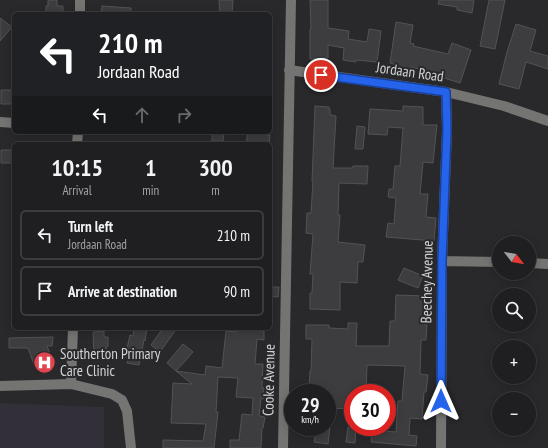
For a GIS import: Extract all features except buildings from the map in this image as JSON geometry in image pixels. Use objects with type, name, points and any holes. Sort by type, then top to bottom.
[{"type":"street","points":[[80,0],[80,12]]},
{"type":"street","name":"Cooke Avenue","points":[[283,448],[291,0]]},
{"type":"street","name":"Jordaan Road","points":[[289,70],[446,92],[504,106],[548,121]]},
{"type":"street","name":"Beechey Avenue","points":[[441,448],[442,261],[447,130],[446,92]]},
{"type":"street","points":[[0,122],[12,123]]},
{"type":"street","points":[[442,261],[492,262]]},
{"type":"street","points":[[536,263],[548,264]]},
{"type":"street","points":[[71,384],[73,330]]},
{"type":"street","points":[[0,386],[71,384],[112,394],[122,400],[128,411],[131,448]]},
{"type":"shaded area","points":[[0,403],[104,407],[104,448],[0,448]]},
{"type":"place","name":"Southerton Primary Care Clinic","points":[[45,363]]},
{"type":"route","points":[[321,75],[446,92],[447,130],[442,261],[441,401]]}]
